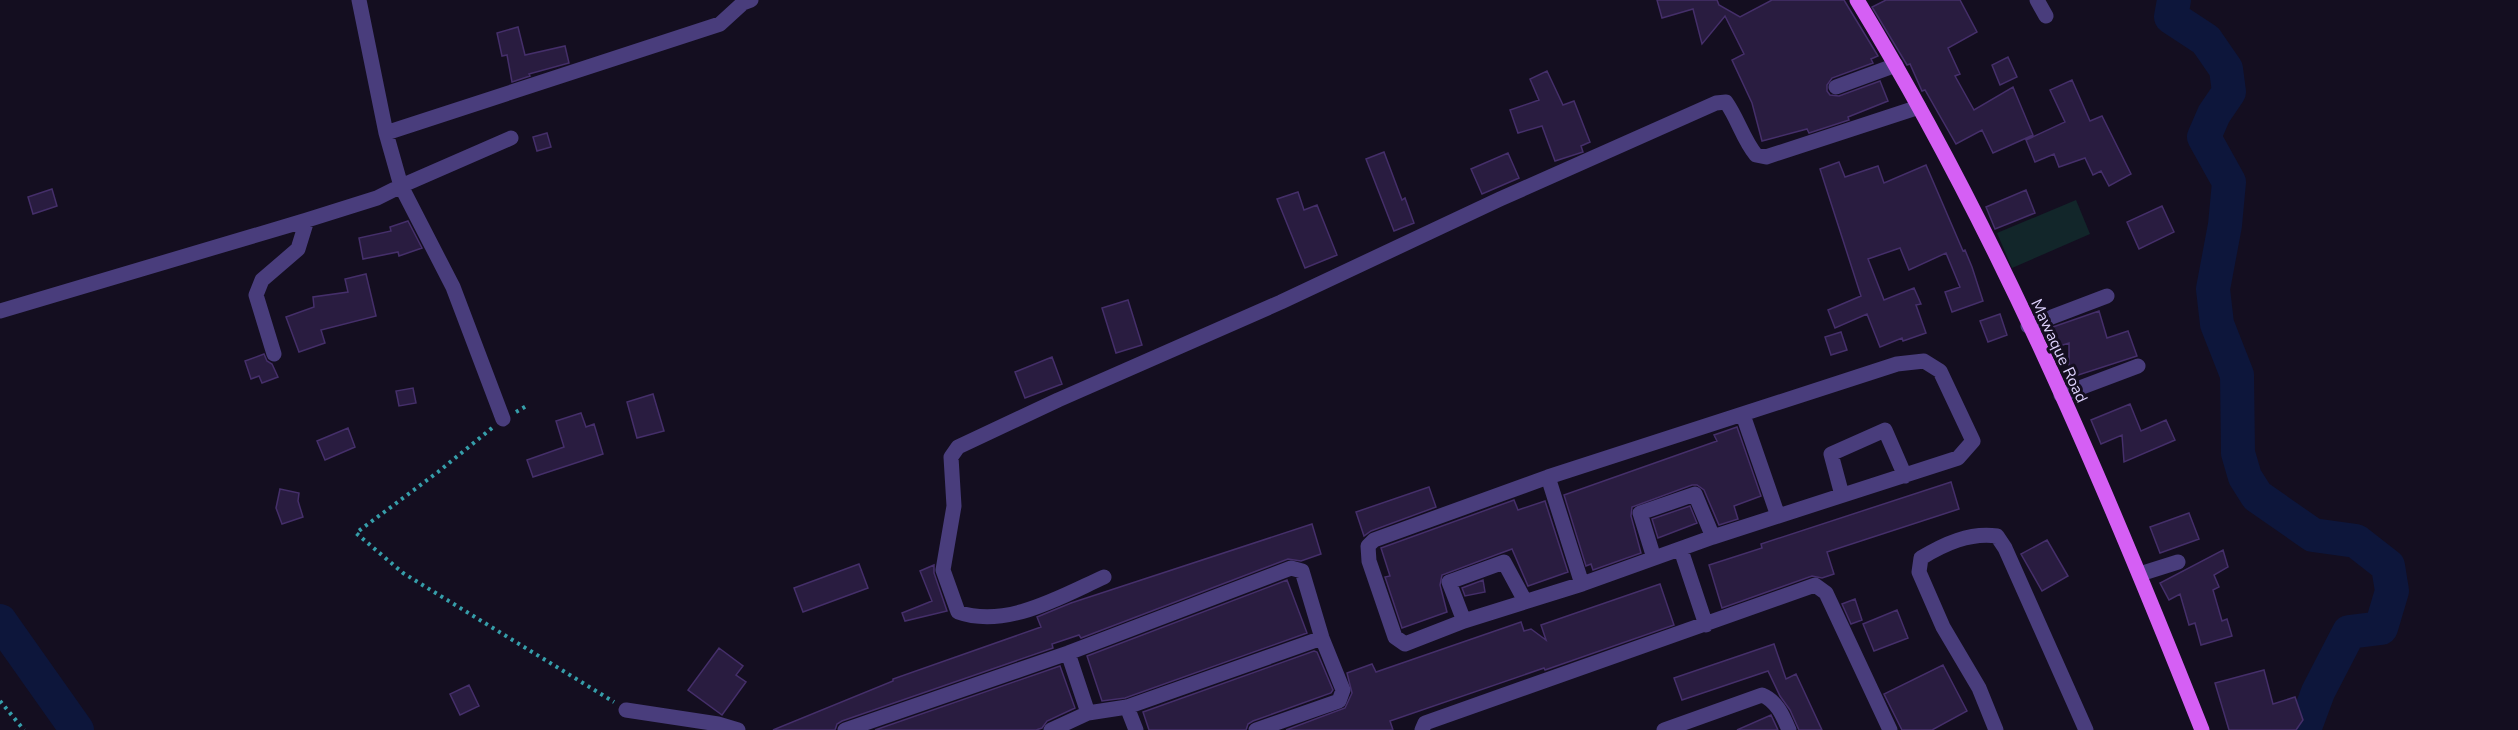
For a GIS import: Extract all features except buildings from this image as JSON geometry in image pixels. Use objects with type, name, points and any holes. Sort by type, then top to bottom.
[{"type":"main road","name":"Mawaque Road","points":[[1857,0],[1896,65],[1962,185],[2061,395],[2140,574],[2202,730]]},
{"type":"street","points":[[359,0],[386,133],[401,186],[453,287],[503,419]]},
{"type":"street","points":[[386,133],[720,24],[743,3],[751,0]]},
{"type":"street","points":[[2037,0],[2046,16]]},
{"type":"street","points":[[1836,87],[1896,65]]},
{"type":"street","points":[[1104,578],[1026,610],[990,617],[971,617],[958,612],[943,570],[954,506],[951,457],[958,447],[1058,400],[1281,302],[1500,199],[1716,103],[1726,102],[1734,113],[1749,146],[1756,155],[1766,157],[1919,107]]},
{"type":"street","points":[[0,311],[377,198],[511,138]]},
{"type":"street","points":[[274,354],[256,295],[262,280],[298,249],[307,220]]},
{"type":"street","points":[[2028,326],[2107,296]]},
{"type":"street","points":[[1924,361],[1940,371],[1973,441],[1958,458],[1905,476],[1713,537],[1582,584],[1464,621],[1405,644],[1395,637],[1369,561],[1368,546],[1374,540],[1548,477],[1743,414],[1897,364],[1924,361]]},
{"type":"street","points":[[2061,395],[2138,366]]},
{"type":"street","points":[[1743,414],[1778,516]]},
{"type":"street","points":[[1842,495],[1831,454],[1885,430],[1905,476]]},
{"type":"street","points":[[1548,477],[1582,584]]},
{"type":"street","points":[[1654,558],[1640,513],[1695,494],[1713,537]]},
{"type":"street","points":[[1996,730],[1979,688],[1943,627],[1918,572],[1921,558],[1938,548],[1982,534],[1997,536],[2005,548],[2086,730]]},
{"type":"street","points":[[1681,549],[1706,625]]},
{"type":"street","points":[[1464,621],[1449,582],[1504,562],[1526,601]]},
{"type":"street","points":[[2140,574],[2178,562]]},
{"type":"street","points":[[845,730],[1068,653],[1291,568],[1302,571],[1322,638],[1343,690],[1342,696],[1339,700],[1256,730]]},
{"type":"street","points":[[1422,730],[1425,723],[1815,585],[1826,593],[1890,730]]},
{"type":"street","points":[[1051,730],[1088,714],[1127,707],[1322,638]]},
{"type":"street","points":[[1068,653],[1088,714]]},
{"type":"street","points":[[1664,730],[1762,695],[1769,698],[1780,711],[1789,730]]},
{"type":"street","points":[[1127,707],[1136,730]]},
{"type":"street","points":[[626,710],[718,724],[738,730]]},
{"type":"path","points":[[528,405],[503,419],[438,472],[356,533],[403,573],[626,710]]},
{"type":"path","points":[[0,701],[24,730]]},
{"type":"green space","points":[[2076,200],[2090,234],[2012,268],[1997,233]]},
{"type":"waterway","points":[[2174,0],[2171,17],[2206,40],[2226,69],[2229,92],[2214,114],[2204,137],[2229,182],[2225,225],[2213,289],[2217,324],[2237,375],[2238,453],[2245,477],[2257,496],[2313,535],[2356,541],[2388,566],[2392,591],[2381,628],[2349,632],[2318,692],[2304,730]]},
{"type":"waterway","points":[[0,621],[77,730]]}]
